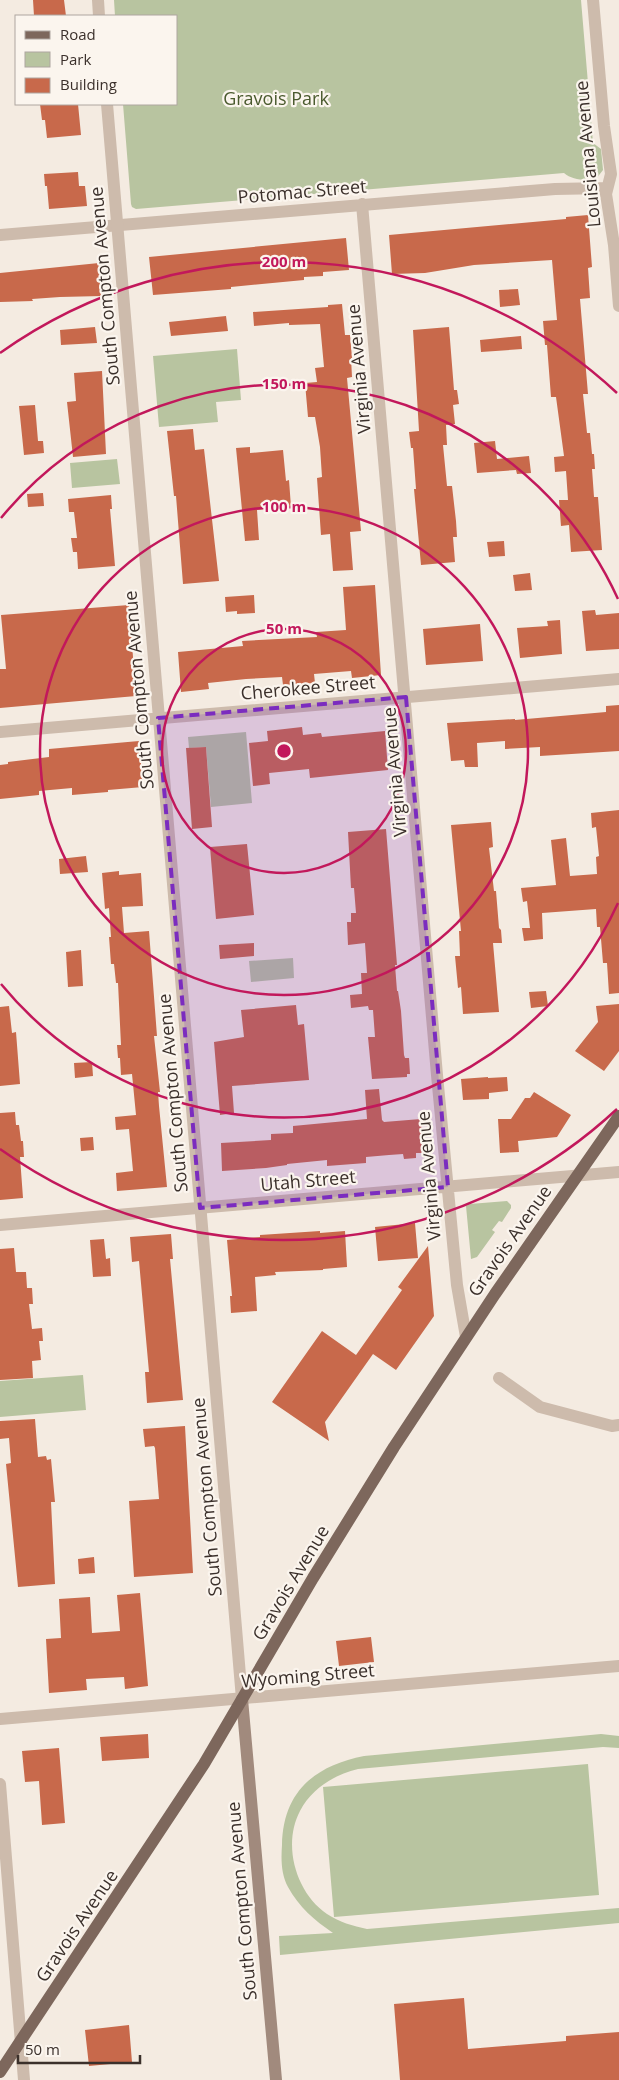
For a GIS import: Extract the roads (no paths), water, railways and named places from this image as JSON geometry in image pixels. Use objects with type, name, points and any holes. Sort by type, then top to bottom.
[{"type":"main road","name":"Gravois Avenue","points":[[0,2072],[199,1772],[346,1524],[466,1337],[619,1116]]},
{"type":"main road","name":"South Compton Avenue","points":[[242,1699],[276,2080]]},
{"type":"street","points":[[98,0],[99,15]]},
{"type":"street","name":"Louisiana Avenue","points":[[593,0],[604,126],[610,158],[619,306]]},
{"type":"street","name":"South Compton Avenue","points":[[107,105],[242,1699]]},
{"type":"street","name":"Potomac Street","points":[[0,235],[612,183]]},
{"type":"street","name":"Virginia Avenue","points":[[362,204],[456,1285],[466,1337]]},
{"type":"street","name":"Cherokee Street","points":[[0,732],[619,679]]},
{"type":"street","name":"Utah Street","points":[[0,1225],[619,1172]]},
{"type":"street","points":[[499,1378],[540,1407],[612,1426],[619,1425]]},
{"type":"street","name":"Wyoming Street","points":[[0,1719],[619,1666]]},
{"type":"street","points":[[0,1784],[24,2080]]},
{"type":"park label","name":"Gravois Park","points":[[276,99]]}]
